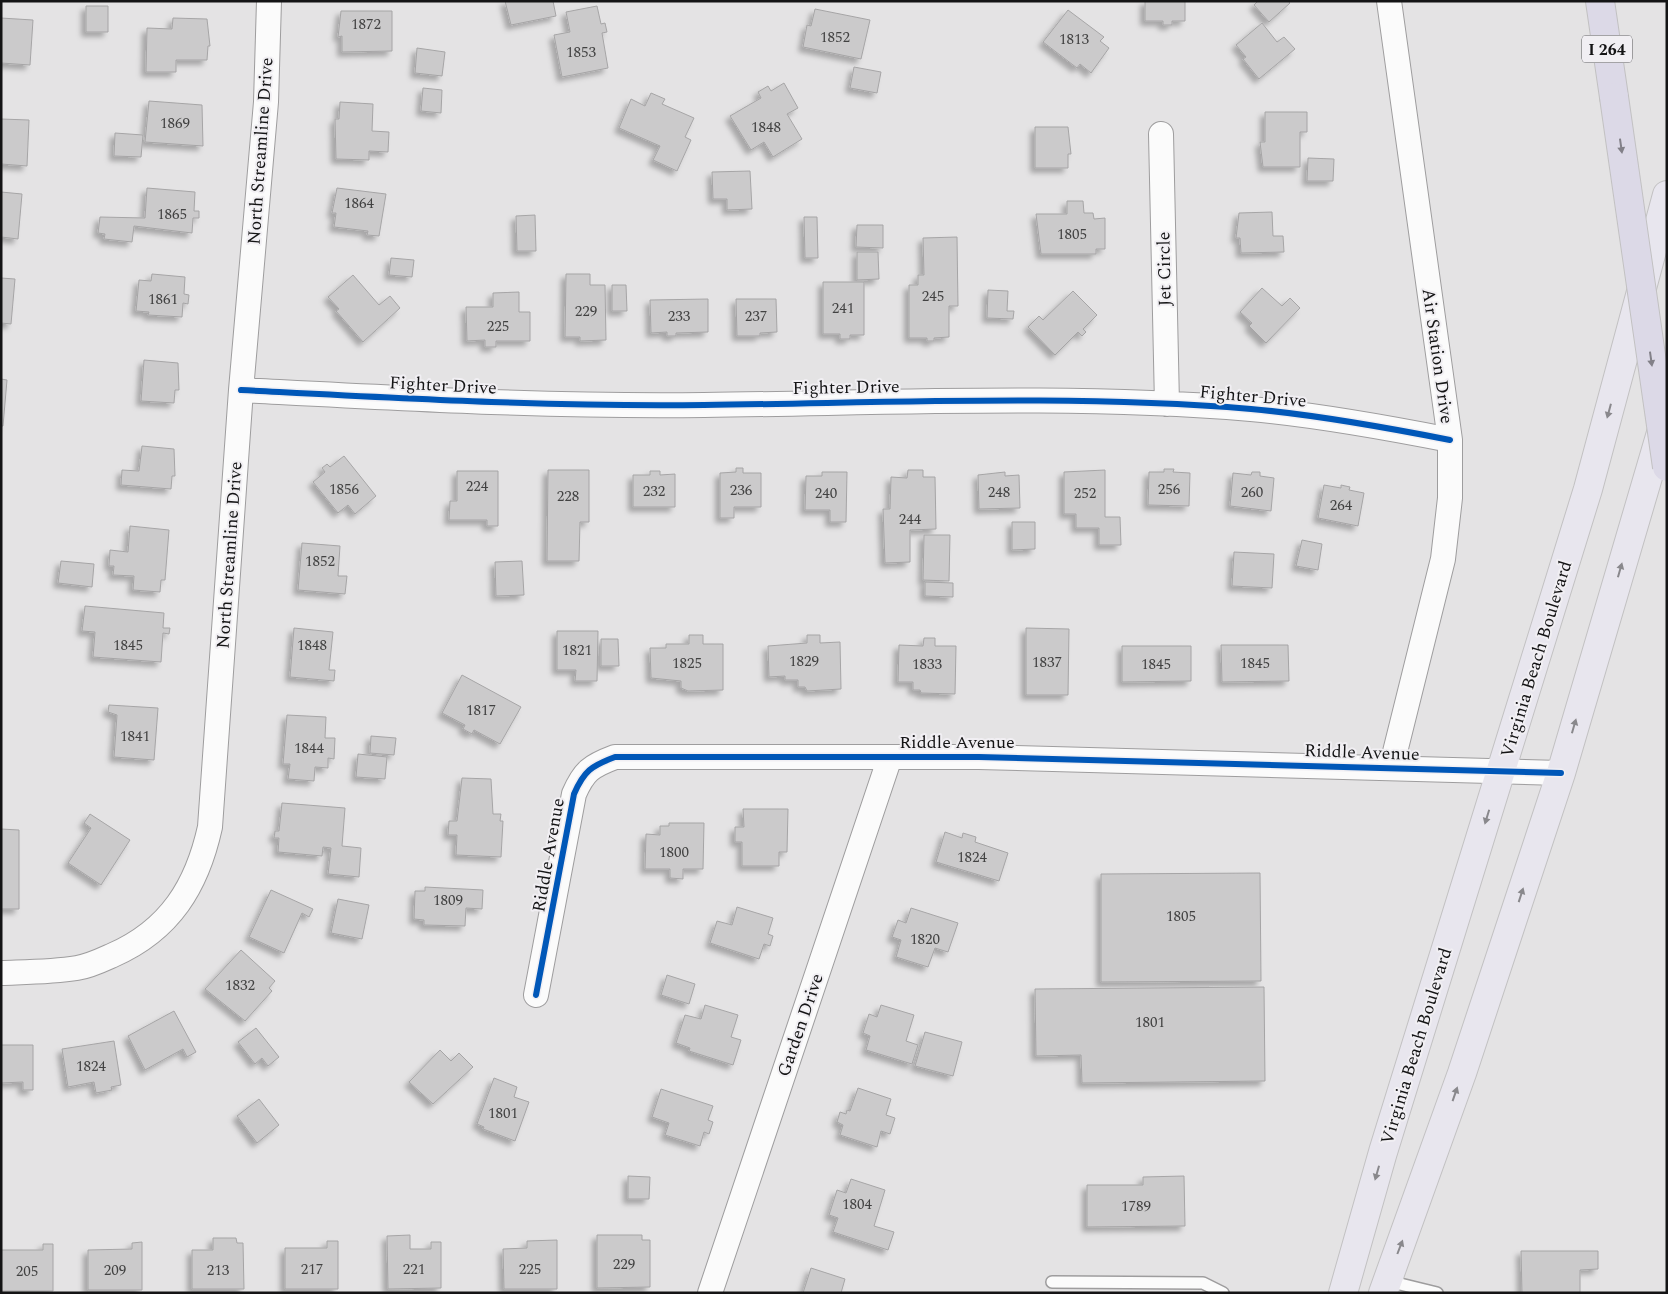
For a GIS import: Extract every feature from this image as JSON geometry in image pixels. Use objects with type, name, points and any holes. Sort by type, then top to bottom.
[{"type":"highway","name":"I 264","points":[[1600,1],[1667,467]]},
{"type":"main road","name":"Virginia Beach Boulevard","points":[[1344,1293],[1383,1152],[1588,489],[1667,195]]},
{"type":"main road","points":[[1386,1287],[1462,1073],[1561,772],[1667,412]]},
{"type":"street","name":"North Streamline Drive","points":[[1,973],[78,968],[127,949],[158,928],[176,908],[194,879],[204,854],[210,827],[241,390],[266,102],[268,1]]},
{"type":"street","name":"Air Station Drive","points":[[1389,1],[1450,440],[1450,498],[1443,559],[1412,676],[1391,768]]},
{"type":"street","name":"Jet Circle","points":[[1161,134],[1166,404]]},
{"type":"street","name":"Fighter Drive","points":[[241,390],[490,403],[702,405],[1031,400],[1166,404],[1252,409],[1352,421],[1450,440]]},
{"type":"street","name":"Riddle Avenue","points":[[536,995],[574,794],[581,778],[594,764],[614,757],[979,757],[1561,772]]},
{"type":"street","name":"Garden Drive","points":[[710,1293],[890,757]]},
{"type":"lane","points":[[1052,1282],[1202,1283],[1223,1293]]},
{"type":"lane","points":[[1386,1287],[1437,1293]]},
{"type":"building","points":[[505,1],[553,1],[556,16],[511,25]]},
{"type":"building","points":[[1145,1],[1185,1],[1185,21],[1172,21],[1172,25],[1163,25],[1163,21],[1145,21]]},
{"type":"building","points":[[1258,1],[1288,1],[1290,3],[1269,22],[1254,5]]},
{"type":"building","points":[[86,6],[108,6],[108,32],[86,32]]},
{"type":"building","points":[[597,6],[601,24],[605,23],[607,32],[602,33],[608,68],[562,77],[554,35],[570,32],[566,12]]},
{"type":"building","points":[[815,9],[870,20],[861,59],[803,47],[807,25],[811,26]]},
{"type":"building","points":[[1068,10],[1104,37],[1100,41],[1109,48],[1091,73],[1080,64],[1077,68],[1043,42]]},
{"type":"building","points":[[341,11],[392,11],[392,51],[342,52],[342,36],[338,37]]},
{"type":"building","points":[[1,18],[33,20],[30,65],[1,63]]},
{"type":"building","points":[[173,18],[207,19],[210,46],[208,46],[207,60],[176,60],[176,72],[146,72],[147,28],[172,29]]},
{"type":"building","points":[[1262,23],[1277,42],[1284,37],[1295,49],[1259,79],[1243,59],[1246,57],[1236,45]]},
{"type":"building","points":[[417,48],[445,52],[442,76],[415,73]]},
{"type":"building","points":[[854,67],[881,72],[877,93],[850,88]]},
{"type":"building","points":[[784,83],[798,108],[787,114],[802,139],[773,157],[764,142],[751,150],[730,116],[761,98],[758,92],[768,86],[771,91]]},
{"type":"building","points":[[423,88],[442,90],[441,113],[421,111]]},
{"type":"building","points":[[651,93],[665,99],[662,104],[694,118],[685,137],[691,140],[677,171],[653,160],[660,146],[619,128],[631,99],[645,106]]},
{"type":"building","points":[[149,101],[202,105],[203,146],[145,142]]},
{"type":"building","points":[[340,102],[373,104],[372,131],[389,132],[388,152],[369,151],[369,160],[336,159],[335,119],[339,119]]},
{"type":"building","points":[[1265,112],[1307,112],[1307,132],[1300,132],[1300,167],[1263,167],[1260,142],[1265,142]]},
{"type":"building","points":[[1,119],[29,120],[27,166],[1,164]]},
{"type":"building","points":[[1035,127],[1068,127],[1071,154],[1068,154],[1068,168],[1035,168]]},
{"type":"building","points":[[115,133],[143,135],[141,157],[114,156]]},
{"type":"building","points":[[1308,158],[1334,159],[1333,181],[1307,181]]},
{"type":"building","points":[[750,171],[752,209],[727,210],[727,199],[713,199],[712,172]]},
{"type":"building","points":[[147,188],[195,192],[194,211],[199,211],[199,218],[193,218],[192,233],[134,226],[132,242],[104,239],[105,234],[98,233],[100,217],[145,218]]},
{"type":"building","points":[[337,188],[386,194],[379,236],[367,235],[368,231],[334,227],[336,213],[332,213]]},
{"type":"building","points":[[1,192],[22,194],[18,239],[1,237]]},
{"type":"building","points":[[1067,201],[1083,201],[1084,213],[1093,213],[1094,219],[1105,218],[1105,249],[1096,249],[1096,254],[1041,254],[1036,214],[1067,214]]},
{"type":"building","points":[[1272,212],[1273,236],[1283,236],[1284,252],[1241,253],[1240,238],[1236,238],[1239,213]]},
{"type":"building","points":[[535,215],[536,251],[517,251],[516,216]]},
{"type":"building","points":[[804,217],[817,217],[818,258],[805,258]]},
{"type":"building","points":[[857,225],[883,225],[883,248],[856,247]]},
{"type":"building","points":[[957,237],[958,306],[949,306],[949,337],[934,338],[934,341],[927,341],[927,338],[909,338],[909,285],[918,285],[918,275],[924,275],[923,238]]},
{"type":"building","points":[[857,252],[878,252],[879,279],[857,280]]},
{"type":"building","points":[[391,258],[414,260],[412,277],[389,275]]},
{"type":"building","points":[[152,274],[185,277],[184,294],[189,295],[188,304],[183,303],[182,317],[148,315],[149,312],[136,311],[139,280],[151,281]]},
{"type":"building","points":[[566,274],[590,274],[590,285],[605,285],[606,340],[580,341],[580,337],[565,337]]},
{"type":"building","points":[[353,275],[379,305],[390,296],[400,308],[363,342],[336,311],[339,309],[328,297]]},
{"type":"building","points":[[1,278],[15,279],[11,324],[1,323]]},
{"type":"building","points":[[823,282],[864,282],[864,335],[850,335],[850,339],[840,339],[840,334],[823,334]]},
{"type":"building","points":[[612,285],[626,285],[627,311],[612,311]]},
{"type":"building","points":[[1262,288],[1282,306],[1290,298],[1300,308],[1266,343],[1249,326],[1252,323],[1240,312]]},
{"type":"building","points":[[988,290],[1008,291],[1007,311],[1014,311],[1013,319],[987,318]]},
{"type":"building","points":[[1073,291],[1097,315],[1083,329],[1086,332],[1082,336],[1078,332],[1055,355],[1028,327],[1039,316],[1043,320]]},
{"type":"building","points":[[519,292],[519,312],[530,312],[530,341],[496,341],[496,347],[485,347],[485,340],[467,341],[466,307],[493,307],[493,293]]},
{"type":"building","points":[[708,299],[708,332],[676,333],[676,336],[667,336],[667,332],[651,333],[650,300]]},
{"type":"building","points":[[736,299],[776,299],[777,332],[760,333],[760,336],[737,336]]},
{"type":"building","points":[[144,360],[178,363],[179,390],[175,390],[174,403],[141,401]]},
{"type":"building","points":[[1,379],[7,380],[3,426],[1,426]]},
{"type":"building","points":[[142,446],[174,449],[175,476],[172,476],[171,489],[121,485],[122,470],[139,471]]},
{"type":"building","points":[[344,456],[376,496],[355,514],[348,505],[338,513],[313,482],[325,472],[322,468],[327,464],[330,467]]},
{"type":"building","points":[[736,468],[743,468],[743,473],[761,473],[761,507],[734,507],[734,518],[720,518],[720,473],[736,472]]},
{"type":"building","points":[[1164,469],[1174,469],[1173,472],[1190,473],[1189,506],[1148,505],[1149,472],[1164,472]]},
{"type":"building","points":[[548,470],[589,470],[589,522],[580,522],[579,561],[547,561]]},
{"type":"building","points":[[908,470],[923,470],[923,477],[935,477],[936,529],[910,530],[910,562],[885,563],[883,509],[890,509],[891,477],[907,478]]},
{"type":"building","points":[[1105,470],[1105,517],[1120,517],[1121,545],[1099,545],[1099,528],[1076,528],[1076,514],[1064,514],[1064,472]]},
{"type":"building","points":[[457,471],[498,471],[498,526],[487,526],[487,520],[449,520],[450,501],[457,501]]},
{"type":"building","points":[[650,471],[660,471],[660,475],[675,474],[675,507],[633,507],[633,475],[650,475]]},
{"type":"building","points":[[822,472],[847,472],[846,522],[830,522],[830,510],[805,510],[806,476],[822,476]]},
{"type":"building","points":[[1005,472],[1005,476],[1019,475],[1020,508],[979,509],[978,475]]},
{"type":"building","points":[[1252,472],[1260,472],[1260,476],[1274,478],[1271,511],[1230,506],[1233,473],[1251,475]]},
{"type":"building","points":[[1324,485],[1341,488],[1341,485],[1350,487],[1349,490],[1364,493],[1358,526],[1318,518]]},
{"type":"building","points":[[1012,522],[1035,522],[1035,549],[1012,550]]},
{"type":"building","points":[[130,526],[169,530],[165,580],[161,580],[160,592],[133,590],[134,576],[113,575],[114,566],[109,566],[110,550],[128,552]]},
{"type":"building","points":[[924,535],[950,535],[949,581],[923,580]]},
{"type":"building","points":[[1302,540],[1322,544],[1318,570],[1296,566]]},
{"type":"building","points":[[302,543],[340,546],[338,576],[347,576],[345,594],[298,590]]},
{"type":"building","points":[[1234,552],[1274,554],[1272,588],[1232,586]]},
{"type":"building","points":[[61,561],[94,564],[92,587],[58,583]]},
{"type":"building","points":[[522,561],[524,595],[496,596],[495,562]]},
{"type":"building","points":[[925,582],[953,583],[953,597],[925,596]]},
{"type":"building","points":[[85,606],[164,613],[163,628],[170,628],[169,634],[163,633],[161,662],[93,657],[95,632],[82,631]]},
{"type":"building","points":[[294,628],[333,632],[329,670],[335,670],[334,681],[290,677]]},
{"type":"building","points":[[1026,628],[1069,629],[1068,695],[1026,695]]},
{"type":"building","points":[[557,631],[598,631],[597,681],[575,681],[576,670],[557,670]]},
{"type":"building","points":[[689,635],[703,635],[703,644],[723,644],[723,690],[688,691],[681,688],[681,681],[651,678],[650,648],[666,648],[666,644],[689,644]]},
{"type":"building","points":[[807,635],[820,635],[820,643],[840,642],[841,689],[807,691],[805,687],[798,687],[798,680],[785,680],[785,676],[769,677],[768,646],[807,643]]},
{"type":"building","points":[[924,638],[935,638],[935,646],[956,646],[955,694],[921,693],[920,690],[913,690],[913,682],[898,682],[899,645],[923,646]]},
{"type":"building","points":[[601,639],[618,639],[619,666],[601,666]]},
{"type":"building","points":[[1221,645],[1288,645],[1289,681],[1222,682]]},
{"type":"building","points":[[1122,646],[1191,646],[1191,681],[1122,682]]},
{"type":"building","points":[[462,675],[521,707],[500,744],[474,730],[472,734],[463,729],[465,725],[442,713]]},
{"type":"building","points":[[109,705],[158,708],[154,760],[114,757],[117,715],[108,712]]},
{"type":"building","points":[[287,715],[326,717],[325,738],[335,738],[334,759],[328,758],[328,768],[315,767],[314,781],[288,779],[290,764],[283,764]]},
{"type":"building","points":[[371,736],[396,738],[394,755],[370,753]]},
{"type":"building","points":[[358,754],[387,757],[385,779],[356,777]]},
{"type":"building","points":[[462,778],[491,779],[493,814],[501,814],[500,821],[503,821],[501,857],[456,855],[457,835],[448,835],[449,821],[457,821]]},
{"type":"building","points":[[282,803],[345,808],[342,846],[361,848],[359,877],[328,874],[331,848],[323,847],[322,856],[278,852],[279,838],[274,838],[275,831],[279,831]]},
{"type":"building","points":[[743,809],[788,809],[787,852],[779,852],[779,866],[742,866],[742,842],[735,842],[735,827],[744,827]]},
{"type":"building","points":[[90,814],[130,840],[101,885],[68,863],[91,828],[84,823]]},
{"type":"building","points":[[669,823],[704,823],[703,869],[683,869],[683,879],[670,878],[670,869],[645,869],[646,834],[660,835],[660,826],[669,826]]},
{"type":"building","points":[[1,829],[19,830],[19,909],[1,909]]},
{"type":"building","points":[[945,832],[962,838],[963,833],[976,837],[975,842],[1008,853],[999,881],[936,862]]},
{"type":"building","points":[[1260,873],[1261,981],[1101,982],[1101,874]]},
{"type":"building","points":[[425,887],[483,890],[482,909],[466,908],[465,926],[424,925],[424,920],[414,919],[415,891],[425,891]]},
{"type":"building","points":[[271,890],[313,909],[309,917],[302,913],[284,953],[249,937]]},
{"type":"building","points":[[338,899],[369,905],[362,939],[331,933]]},
{"type":"building","points":[[737,907],[773,918],[768,934],[773,936],[770,946],[764,944],[759,959],[710,943],[717,921],[732,925]]},
{"type":"building","points":[[911,908],[958,923],[948,952],[935,948],[928,967],[896,957],[901,940],[892,937],[898,920],[906,923]]},
{"type":"building","points":[[241,950],[275,981],[269,988],[272,991],[245,1021],[205,989]]},
{"type":"building","points":[[667,975],[695,984],[689,1004],[661,995]]},
{"type":"building","points":[[1264,987],[1265,1081],[1082,1083],[1081,1055],[1036,1056],[1035,989]]},
{"type":"building","points":[[705,1005],[738,1015],[731,1037],[741,1040],[733,1065],[689,1051],[690,1048],[676,1043],[685,1015],[701,1019]]},
{"type":"building","points":[[881,1005],[914,1015],[906,1041],[918,1045],[912,1064],[866,1050],[870,1036],[863,1033],[869,1014],[877,1017]]},
{"type":"building","points":[[174,1011],[196,1052],[187,1057],[183,1049],[145,1070],[128,1036]]},
{"type":"building","points":[[256,1028],[279,1057],[268,1066],[262,1058],[255,1064],[238,1042]]},
{"type":"building","points":[[925,1032],[962,1042],[953,1076],[915,1066]]},
{"type":"building","points":[[114,1041],[121,1085],[111,1087],[112,1090],[96,1093],[94,1082],[68,1087],[62,1049]]},
{"type":"building","points":[[1,1045],[33,1045],[33,1090],[23,1090],[23,1082],[1,1083]]},
{"type":"building","points":[[440,1050],[451,1061],[459,1053],[473,1067],[433,1104],[409,1082]]},
{"type":"building","points":[[494,1078],[517,1087],[514,1097],[529,1102],[515,1141],[483,1129],[484,1127],[477,1124]]},
{"type":"building","points":[[858,1088],[891,1099],[886,1115],[895,1118],[890,1134],[881,1131],[877,1147],[840,1135],[843,1125],[837,1122],[840,1112],[846,1114],[847,1110],[850,1111]]},
{"type":"building","points":[[661,1089],[713,1106],[708,1120],[713,1122],[709,1134],[704,1132],[700,1146],[665,1135],[669,1123],[652,1117]]},
{"type":"building","points":[[259,1099],[279,1125],[257,1143],[237,1116]]},
{"type":"building","points":[[628,1176],[650,1177],[649,1199],[628,1199]]},
{"type":"building","points":[[1184,1176],[1185,1226],[1087,1227],[1087,1185],[1143,1185],[1143,1177]]},
{"type":"building","points":[[851,1179],[885,1190],[874,1226],[894,1232],[888,1250],[833,1232],[838,1218],[829,1215],[837,1190],[846,1193]]},
{"type":"building","points":[[410,1235],[410,1249],[431,1249],[431,1242],[441,1242],[441,1288],[388,1289],[387,1236]]},
{"type":"building","points":[[597,1235],[642,1235],[642,1240],[650,1240],[650,1287],[597,1288]]},
{"type":"building","points":[[213,1238],[236,1238],[237,1243],[243,1243],[244,1289],[192,1289],[192,1250],[213,1250]]},
{"type":"building","points":[[557,1240],[557,1289],[504,1289],[503,1249],[527,1248],[527,1241]]},
{"type":"building","points":[[327,1241],[338,1241],[338,1289],[285,1289],[285,1248],[327,1248]]},
{"type":"building","points":[[142,1242],[142,1290],[88,1290],[88,1250],[132,1249],[132,1243]]},
{"type":"building","points":[[43,1244],[53,1244],[53,1291],[1,1291],[1,1250],[43,1250]]},
{"type":"building","points":[[1521,1251],[1598,1251],[1598,1269],[1580,1270],[1580,1293],[1522,1293]]},
{"type":"building","points":[[811,1268],[845,1279],[841,1293],[803,1293]]},
{"type":"cycle path","points":[[241,390],[588,405],[978,401],[1183,404],[1301,415],[1376,426],[1450,440]]},
{"type":"cycle path","points":[[536,995],[574,794],[589,770],[615,757],[979,757],[1561,773]]}]
